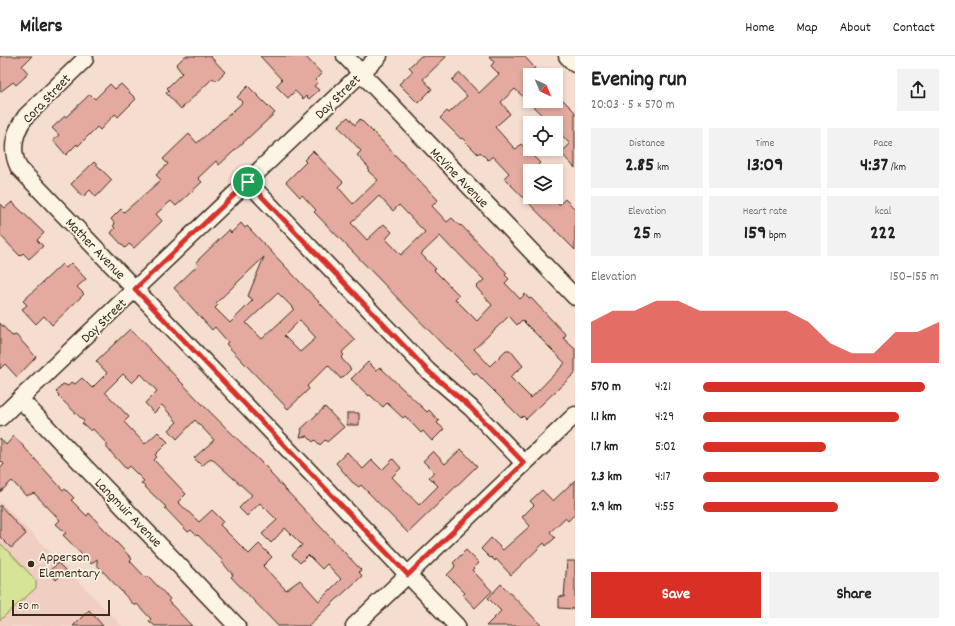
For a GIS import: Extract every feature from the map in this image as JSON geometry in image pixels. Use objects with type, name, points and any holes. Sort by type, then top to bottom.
[{"type":"street","name":"McVine Avenue","points":[[345,56],[575,297]]},
{"type":"street","name":"Day Street","points":[[1,416],[379,56]]},
{"type":"street","points":[[568,56],[575,64]]},
{"type":"street","name":"Cora Street","points":[[14,142],[19,126],[26,116],[85,59]]},
{"type":"street","name":"Mather Avenue","points":[[14,142],[15,160],[19,168],[457,626]]},
{"type":"street","points":[[248,182],[428,371],[471,408],[524,463]]},
{"type":"street","name":"Langmuir Avenue","points":[[20,399],[237,626]]},
{"type":"street","points":[[354,626],[575,415]]},
{"type":"shaded area","name":"Apperson Elementary","points":[[0,501],[122,626],[0,626]]},
{"type":"green space","points":[[0,543],[36,580],[36,588],[0,620]]},
{"type":"building","points":[[0,56],[32,56],[22,66],[28,73],[25,75],[26,76],[16,85],[13,82],[0,92]]},
{"type":"building","points":[[185,56],[210,56],[225,72],[216,81],[213,78],[181,109],[166,93],[169,90],[167,88],[182,73],[176,65]]},
{"type":"building","points":[[260,56],[305,56],[322,74],[316,80],[318,82],[314,86],[319,90],[309,99],[306,96],[303,99],[295,91],[288,98],[276,86],[282,80]]},
{"type":"building","points":[[421,56],[447,56],[423,79],[432,89],[418,103],[399,84],[413,71],[409,67]]},
{"type":"building","points":[[489,56],[524,56],[535,68],[523,68],[523,97],[515,89],[501,102],[510,114],[495,127],[514,148],[516,149],[521,144],[523,146],[523,156],[533,156],[540,163],[523,164],[523,197],[504,178],[509,173],[493,156],[488,160],[480,152],[478,154],[440,118],[447,111],[449,113],[467,96],[452,80],[460,73],[479,93],[499,74],[491,66],[494,62]]},
{"type":"building","points":[[110,84],[115,89],[121,84],[136,99],[118,117],[115,114],[100,130],[97,127],[78,146],[77,144],[66,155],[53,140],[59,135],[52,128],[90,94],[95,99]]},
{"type":"building","points":[[248,86],[275,113],[219,165],[216,161],[198,178],[202,182],[176,206],[171,201],[156,214],[162,221],[134,248],[129,244],[125,248],[111,233],[115,228],[113,226],[115,224],[111,219],[121,209],[124,212],[161,180],[156,175],[168,164],[163,159],[189,134],[197,143],[241,104],[242,102],[237,97]]},
{"type":"building","points":[[563,100],[575,112],[575,168],[563,155],[563,151],[570,144],[563,136],[563,116],[543,116],[535,108],[563,108]]},
{"type":"building","points":[[348,117],[355,125],[360,119],[438,200],[432,206],[447,222],[452,218],[460,226],[461,225],[507,273],[505,275],[509,279],[505,283],[520,299],[525,294],[529,299],[531,298],[566,335],[563,338],[575,349],[575,373],[526,419],[523,416],[521,418],[476,373],[474,374],[448,348],[447,349],[314,212],[316,210],[302,195],[300,197],[286,182],[306,162],[304,160],[313,151],[343,182],[338,187],[353,204],[378,180],[368,171],[369,168],[357,155],[361,151],[338,126]],"holes":[[[379,196],[393,211],[399,205],[425,232],[401,255],[386,239],[392,232],[384,224],[367,240],[351,223]],[[440,236],[484,280],[476,287],[492,305],[477,321],[455,299],[459,295],[434,270],[436,269],[421,254]],[[509,316],[517,325],[522,320],[565,363],[531,398],[510,377],[523,366],[510,350],[506,350],[490,366],[474,349]]]},
{"type":"building","points":[[94,162],[112,180],[96,197],[90,190],[83,197],[71,184]]},
{"type":"building","points":[[565,199],[575,209],[575,250],[530,204],[559,205],[563,204]]},
{"type":"building","points":[[12,202],[44,233],[37,240],[43,246],[29,259],[23,253],[20,256],[0,235],[0,203],[5,208]]},
{"type":"building","points":[[241,223],[245,228],[247,226],[355,340],[343,351],[342,353],[344,355],[341,358],[351,369],[341,379],[328,365],[307,386],[309,389],[288,409],[226,344],[228,342],[215,327],[212,330],[174,288],[198,265],[196,262],[229,230],[231,233]],"holes":[[[264,257],[248,296],[253,300],[230,323],[215,308],[218,305],[216,303]],[[278,293],[294,309],[262,339],[246,323]],[[300,320],[316,338],[300,352],[284,336]]]},
{"type":"building","points":[[71,263],[86,279],[77,287],[84,294],[52,325],[44,316],[36,324],[22,309],[27,305],[23,301],[62,264],[66,268]]},
{"type":"building","points":[[0,323],[12,336],[16,335],[36,357],[17,377],[5,364],[0,369]]},
{"type":"building","points":[[130,329],[205,407],[271,472],[270,473],[361,570],[359,572],[362,576],[308,626],[278,626],[231,577],[233,575],[221,561],[222,560],[198,535],[197,536],[191,530],[188,532],[165,508],[166,507],[141,483],[144,481],[129,466],[126,469],[107,448],[107,444],[93,429],[91,431],[82,423],[84,421],[58,396],[59,395],[56,392],[63,384],[68,386],[72,382],[75,384],[82,378],[92,388],[107,373],[96,361]],"holes":[[[123,374],[132,383],[141,374],[157,391],[145,403],[154,413],[162,405],[177,422],[169,430],[177,439],[195,420],[214,440],[194,458],[202,466],[211,458],[252,495],[239,508],[247,516],[260,503],[277,520],[262,534],[271,543],[285,528],[302,545],[292,555],[300,563],[308,555],[322,569],[327,564],[341,579],[319,601],[300,580],[286,590],[263,566],[272,557],[259,544],[249,554],[220,525],[223,521],[212,510],[199,522],[178,502],[186,494],[154,460],[157,457],[155,455],[168,442],[158,432],[145,444],[124,422],[129,417],[105,392]]]},
{"type":"building","points":[[368,362],[376,370],[380,367],[427,412],[429,410],[439,421],[437,423],[444,429],[432,441],[423,431],[421,433],[405,416],[403,418],[387,403],[383,407],[351,379]]},
{"type":"building","points":[[325,407],[344,427],[327,442],[325,440],[320,445],[315,440],[313,442],[307,436],[300,437],[302,431],[301,429]]},
{"type":"building","points":[[347,413],[359,413],[359,425],[347,425]]},
{"type":"building","points":[[14,436],[63,490],[65,489],[74,498],[71,500],[87,516],[89,513],[132,559],[130,561],[146,578],[148,576],[170,599],[168,601],[192,626],[155,626],[149,621],[151,619],[137,604],[135,606],[97,565],[97,559],[91,564],[63,535],[66,533],[56,524],[60,520],[34,493],[26,496],[12,481],[0,492],[0,469],[4,464],[0,460],[0,438],[6,445]]},
{"type":"building","points":[[461,449],[477,466],[408,533],[361,485],[359,487],[352,482],[336,463],[347,452],[363,469],[372,460],[382,470],[393,459],[401,468],[392,477],[419,505],[438,486],[429,477],[434,472],[423,461],[433,451],[445,464]]},
{"type":"building","points":[[575,480],[575,514],[568,521],[565,518],[550,532],[555,538],[546,546],[544,543],[511,575],[496,559],[495,561],[491,557],[490,558],[481,549],[491,538],[503,550],[530,526],[522,517],[534,505],[530,501],[542,490],[553,501]]},
{"type":"building","points":[[0,505],[26,534],[11,548],[0,537]]},
{"type":"building","points":[[466,550],[479,563],[472,570],[492,591],[475,608],[463,595],[465,593],[447,575],[454,568],[455,565],[453,563]]},
{"type":"building","points":[[567,561],[575,561],[575,609],[559,608],[559,596],[564,597]]},
{"type":"building","points":[[58,563],[66,571],[56,580],[49,571]]},
{"type":"building","points":[[501,584],[542,626],[486,626],[501,611],[488,598]]},
{"type":"building","points":[[89,610],[103,626],[73,626]]},
{"type":"place","name":"Apperson Elementary","points":[[31,564]]},
{"type":"route","points":[[248,182],[408,351],[445,387],[471,408],[524,463],[408,575],[135,289],[248,182]]}]
